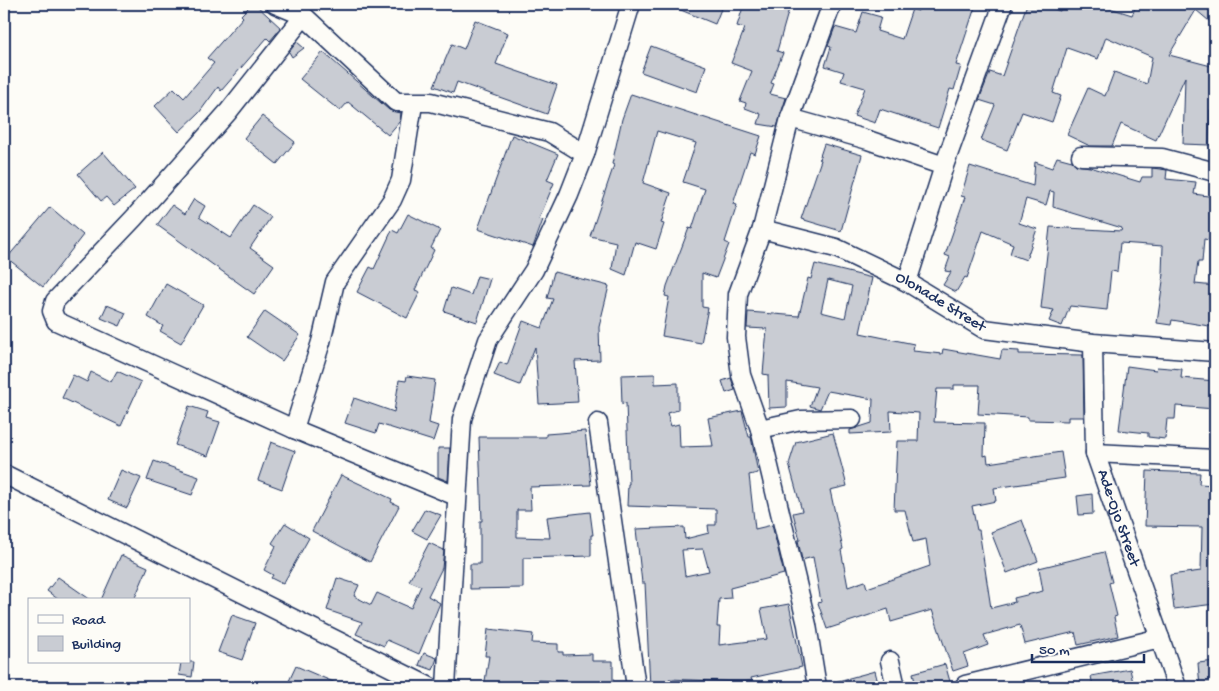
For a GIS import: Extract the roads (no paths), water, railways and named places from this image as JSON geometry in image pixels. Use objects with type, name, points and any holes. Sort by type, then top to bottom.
[{"type":"street","points":[[275,4],[304,16],[396,102],[413,104],[431,102],[549,132],[585,154]]},
{"type":"street","points":[[446,687],[462,419],[488,340],[534,270],[585,154],[631,4]]},
{"type":"street","points":[[817,687],[807,625],[760,429],[741,375],[736,337],[738,294],[762,229],[790,118],[830,4]]},
{"type":"street","points":[[907,282],[944,166],[1003,4]]},
{"type":"street","points":[[304,16],[228,112],[134,218],[55,301],[52,311],[56,321],[294,429],[456,496]]},
{"type":"street","points":[[294,429],[321,342],[335,282],[392,200],[401,180],[413,104]]},
{"type":"street","points":[[790,118],[868,140],[944,166]]},
{"type":"street","points":[[1081,156],[1162,158],[1215,172]]},
{"type":"street","name":"Olonade Street","points":[[762,229],[836,248],[907,282],[984,329],[1093,343],[1215,352]]},
{"type":"street","name":"Ade-Ojo Street","points":[[1093,343],[1096,453],[1176,687]]},
{"type":"street","points":[[760,429],[801,420],[852,420]]},
{"type":"street","points":[[598,423],[636,687]]},
{"type":"street","points":[[1096,453],[1215,459]]},
{"type":"street","points":[[4,474],[430,687]]},
{"type":"street","points":[[965,685],[1160,638]]},
{"type":"street","points":[[890,662],[896,687]]}]
